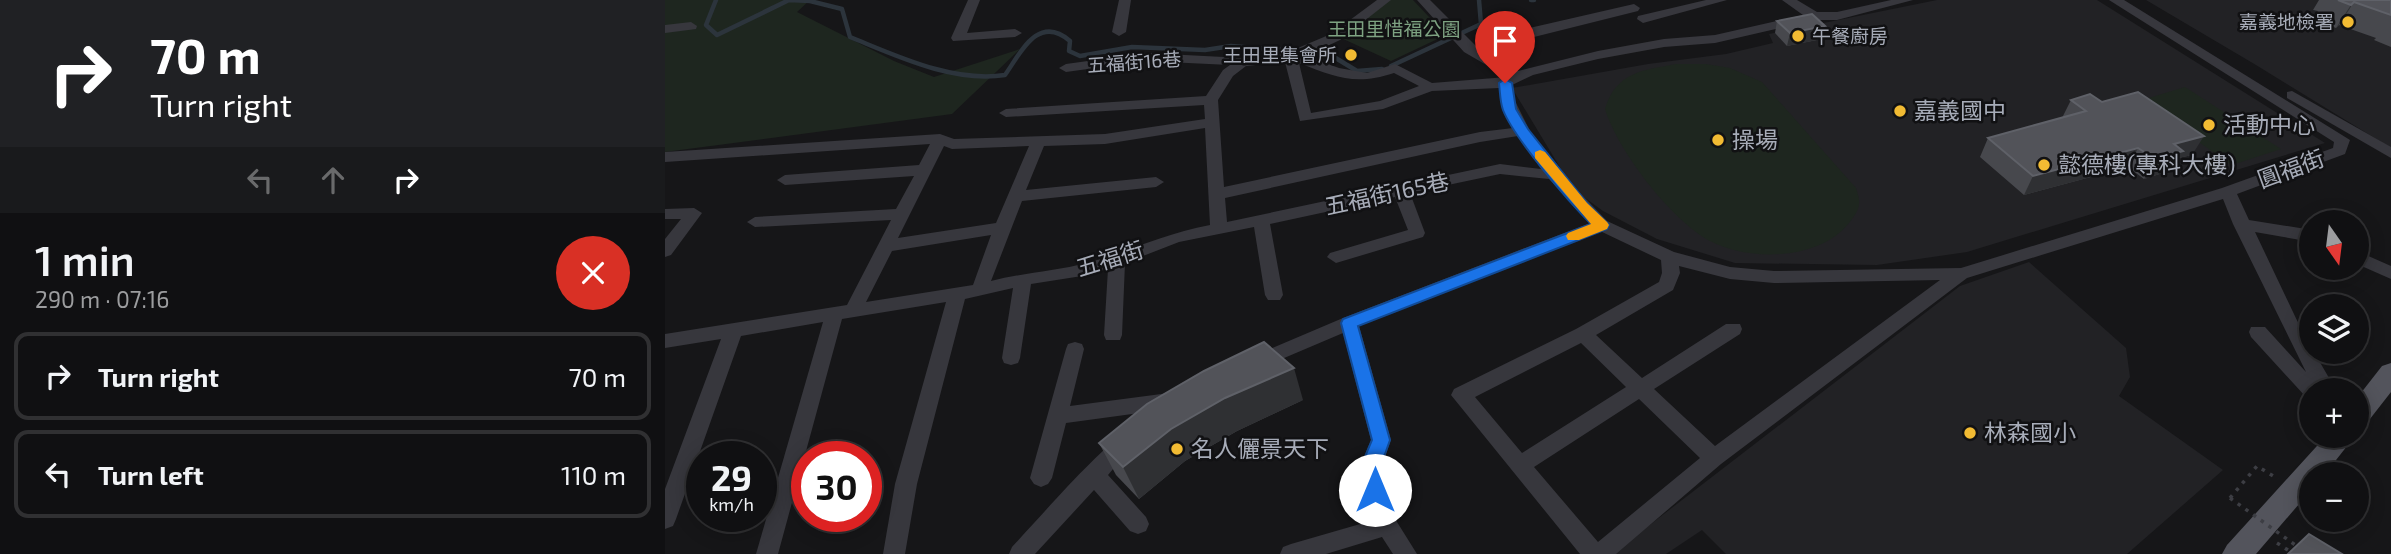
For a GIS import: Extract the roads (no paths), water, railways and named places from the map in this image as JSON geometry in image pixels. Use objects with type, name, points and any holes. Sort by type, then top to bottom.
[{"type":"main road","points":[[2369,401],[2391,373]]},
{"type":"main road","points":[[2237,554],[2331,448]]},
{"type":"street","points":[[974,0],[958,38],[1014,33]]},
{"type":"street","points":[[1119,32],[1125,0]]},
{"type":"street","points":[[1219,229],[1211,100],[1229,73],[1243,62],[1275,61],[1293,57],[1339,37],[1385,0]]},
{"type":"street","points":[[1423,0],[1457,36],[1511,80]]},
{"type":"street","points":[[1483,57],[1489,44],[1508,37],[1636,9],[1721,0]]},
{"type":"street","points":[[1293,57],[1305,118],[1383,105],[1430,87],[1511,80],[1598,55],[1664,43],[1715,38],[1814,16],[1837,16],[1907,0]]},
{"type":"street","name":"圓福街","points":[[2115,0],[2342,141],[2340,151],[2228,192],[2241,224],[2320,378]]},
{"type":"street","name":"圓福街","points":[[2129,0],[2391,153]]},
{"type":"street","points":[[1795,1],[1814,16]]},
{"type":"street","points":[[1636,9],[1664,43]]},
{"type":"street","points":[[665,29],[691,26]]},
{"type":"street","name":"五福街16巷","points":[[1066,68],[1146,57],[1243,62]]},
{"type":"street","points":[[1293,57],[1336,72],[1368,77],[1395,68],[1430,87]]},
{"type":"street","points":[[1511,80],[1509,109],[1522,131],[1555,175],[1601,225],[1668,257],[1730,273],[1775,277],[1961,274],[2228,192]]},
{"type":"street","points":[[1006,113],[1211,100]]},
{"type":"street","points":[[665,157],[940,139],[952,144],[1105,139],[1214,122]]},
{"type":"street","points":[[1218,194],[1480,137],[1522,131]]},
{"type":"street","points":[[767,554],[844,312],[885,246],[940,139]]},
{"type":"street","points":[[981,290],[983,275],[1038,142]]},
{"type":"street","name":"五福街165巷","points":[[1219,229],[1500,169],[1555,175]]},
{"type":"street","points":[[785,180],[924,170]]},
{"type":"street","points":[[1017,196],[1156,182]]},
{"type":"street","points":[[1336,257],[1417,233],[1401,191]]},
{"type":"street","points":[[665,214],[694,213],[665,251]]},
{"type":"street","points":[[755,222],[901,214]]},
{"type":"street","points":[[1261,221],[1274,295]]},
{"type":"street","points":[[2241,224],[2299,234]]},
{"type":"street","points":[[1241,370],[1349,323],[1601,225]]},
{"type":"street","points":[[885,246],[1004,227]]},
{"type":"street","name":"五福街","points":[[665,341],[981,290],[1023,279],[1082,270],[1117,260],[1176,237],[1219,229]]},
{"type":"street","points":[[1668,257],[1671,273],[1667,286],[1583,334],[1461,395],[1597,554],[1714,458],[1961,274]]},
{"type":"street","points":[[1113,335],[1117,260]]},
{"type":"street","points":[[2369,263],[2391,273]]},
{"type":"street","points":[[1011,358],[1023,279]]},
{"type":"street","points":[[894,554],[906,484],[958,292]]},
{"type":"street","points":[[1349,323],[1381,440],[1369,471],[1387,526],[1406,554]]},
{"type":"street","points":[[665,519],[733,328]]},
{"type":"street","points":[[1520,465],[1733,329]]},
{"type":"street","points":[[2258,332],[2300,378]]},
{"type":"street","points":[[1583,334],[1714,458]]},
{"type":"street","points":[[1041,478],[1075,349]]},
{"type":"street","points":[[1020,554],[1093,474],[1175,398],[1057,416]]},
{"type":"street","points":[[1093,474],[1138,524]]},
{"type":"street","points":[[1291,554],[1387,526]]},
{"type":"waterway","points":[[716,0],[706,25],[717,35],[789,0],[810,1],[842,9],[850,37],[926,66],[965,75],[1005,75],[1031,40],[1048,32],[1059,34],[1070,41],[1069,51],[1080,56],[1132,47],[1205,50],[1231,46],[1295,51]]},
{"type":"waterway","points":[[1391,66],[1481,24],[1479,0]]},
{"type":"waterway","points":[[1318,55],[1334,57],[1357,71],[1382,69]]},
{"type":"place","name":"嘉義地檢署","points":[[2348,22]]},
{"type":"place","name":"午餐廚房","points":[[1798,36]]},
{"type":"place","name":"王田里集會所","points":[[1351,55]]},
{"type":"place","name":"嘉義國中","points":[[1900,111]]},
{"type":"place","name":"活動中心","points":[[2209,125]]},
{"type":"place","name":"操場","points":[[1718,140]]},
{"type":"place","name":"懿德樓(專科大樓)","points":[[2044,165]]},
{"type":"place","name":"林森國小","points":[[1970,433]]},
{"type":"place","name":"名人儷景天下","points":[[1177,449]]},
{"type":"park label","name":"王田里惜福公園","points":[[1394,29]]}]
